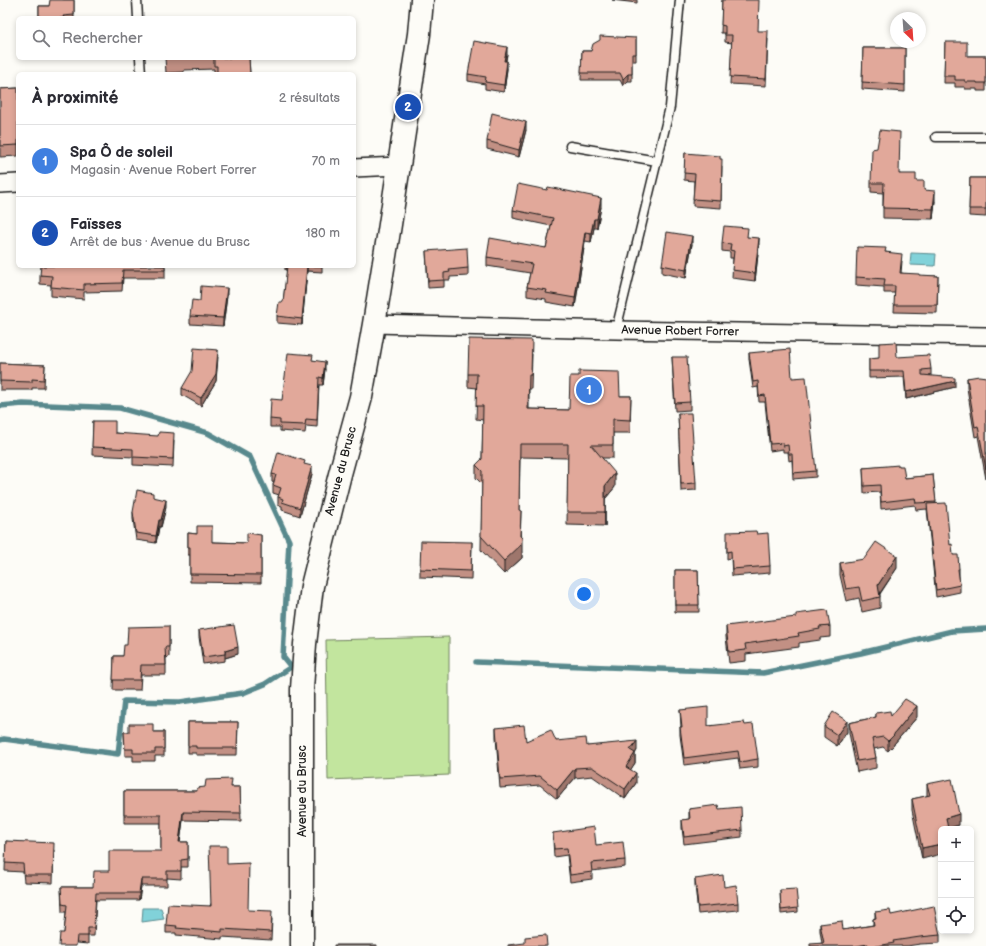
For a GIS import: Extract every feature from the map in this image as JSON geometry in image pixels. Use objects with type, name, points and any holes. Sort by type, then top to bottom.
[{"type":"street","name":"Avenue du Brusc","points":[[302,946],[302,689],[305,644],[312,586],[361,397],[374,324],[419,34],[422,0]]},
{"type":"street","points":[[356,168],[398,166]]},
{"type":"street","points":[[0,184],[16,183]]},
{"type":"street","name":"Avenue Robert Forrer","points":[[374,324],[616,330],[986,336]]},
{"type":"lane","points":[[138,0],[138,16]]},
{"type":"lane","points":[[616,330],[670,107],[680,0]]},
{"type":"lane","points":[[140,60],[141,72]]},
{"type":"lane","points":[[936,137],[986,137]]},
{"type":"lane","points":[[570,146],[657,161]]},
{"type":"green space","points":[[449,637],[449,775],[328,780],[326,640]]},
{"type":"water","points":[[911,253],[936,254],[935,266],[910,265]]},
{"type":"water","points":[[143,908],[161,908],[164,919],[142,922]]},
{"type":"building","points":[[50,0],[74,0],[74,15],[39,16],[39,6],[49,6]]},
{"type":"building","points":[[722,0],[759,0],[758,31],[768,31],[766,79],[730,77],[732,35],[725,35],[725,26],[721,25]]},
{"type":"building","points":[[600,36],[636,38],[636,54],[632,54],[632,74],[628,74],[623,79],[620,73],[581,73],[582,51],[591,51],[593,44],[600,40]]},
{"type":"building","points":[[474,41],[507,47],[504,61],[507,61],[504,85],[485,82],[486,77],[468,74]]},
{"type":"building","points":[[945,42],[967,42],[967,56],[986,56],[986,83],[965,82],[965,80],[955,80],[955,76],[944,76]]},
{"type":"building","points":[[863,48],[905,48],[905,85],[862,82]]},
{"type":"building","points":[[214,60],[249,60],[250,72],[217,72],[217,66],[214,66]]},
{"type":"building","points":[[16,88],[16,145],[0,146],[0,89]]},
{"type":"building","points":[[492,113],[526,122],[519,150],[487,141]]},
{"type":"building","points":[[880,130],[900,132],[899,174],[916,174],[916,181],[924,181],[924,190],[935,191],[933,209],[883,208],[884,183],[871,183],[872,149],[877,148]]},
{"type":"building","points":[[685,153],[720,156],[720,159],[722,159],[721,201],[693,199],[695,174],[684,173]]},
{"type":"building","points":[[970,178],[986,178],[986,209],[969,209]]},
{"type":"building","points":[[518,184],[547,190],[548,187],[601,198],[597,219],[594,219],[591,233],[585,232],[575,298],[546,293],[547,290],[527,287],[532,264],[487,257],[490,238],[546,248],[553,218],[513,210]]},
{"type":"building","points":[[724,226],[748,228],[747,237],[759,238],[755,273],[732,270],[734,251],[730,250],[731,244],[722,243]]},
{"type":"building","points":[[667,232],[692,236],[686,270],[662,265]]},
{"type":"building","points":[[857,247],[886,248],[885,252],[902,254],[900,273],[938,276],[937,305],[894,305],[895,286],[884,286],[885,279],[856,277]]},
{"type":"building","points":[[467,248],[468,268],[449,270],[450,272],[444,273],[444,280],[428,281],[426,251]]},
{"type":"building","points":[[41,268],[165,268],[165,270],[123,270],[122,283],[84,284],[84,290],[51,287],[52,276],[40,275]]},
{"type":"building","points":[[287,268],[307,268],[302,319],[277,316],[279,302],[283,302]]},
{"type":"building","points":[[201,286],[227,288],[223,318],[190,316],[192,300],[200,301]]},
{"type":"building","points":[[469,339],[532,340],[528,409],[569,410],[570,376],[579,376],[579,371],[619,372],[620,396],[631,396],[630,420],[613,419],[613,445],[591,445],[615,473],[605,486],[605,512],[567,512],[568,444],[520,444],[519,510],[521,511],[520,536],[522,538],[522,544],[504,561],[481,536],[482,471],[476,465],[482,459],[483,406],[476,406],[477,374],[468,374]]},
{"type":"building","points":[[896,342],[897,357],[929,355],[931,369],[922,370],[922,375],[955,378],[955,381],[906,392],[904,371],[869,371],[869,359],[879,358],[879,343]]},
{"type":"building","points":[[194,348],[218,350],[216,374],[201,398],[182,388],[192,371]]},
{"type":"building","points":[[790,349],[792,378],[806,377],[816,471],[793,473],[792,454],[789,454],[788,445],[783,446],[783,443],[770,444],[765,395],[759,396],[758,381],[753,382],[749,353]]},
{"type":"building","points":[[288,353],[313,355],[312,360],[325,362],[323,378],[319,377],[317,420],[306,419],[305,425],[280,424],[280,420],[270,419],[271,399],[282,400]]},
{"type":"building","points":[[672,357],[687,357],[690,402],[675,403]]},
{"type":"building","points":[[0,363],[45,365],[44,380],[32,379],[32,382],[0,381]]},
{"type":"building","points":[[979,376],[986,377],[986,469],[978,426],[975,427],[967,378]]},
{"type":"building","points":[[678,413],[691,413],[696,483],[681,484]]},
{"type":"building","points":[[93,421],[115,421],[115,433],[158,436],[159,432],[174,433],[173,459],[133,457],[133,449],[92,447]]},
{"type":"building","points":[[278,452],[305,461],[304,464],[312,466],[300,508],[282,502],[283,499],[278,497],[281,488],[273,485],[276,475],[272,474]]},
{"type":"building","points":[[903,466],[905,478],[933,475],[936,502],[916,503],[915,498],[881,502],[880,485],[864,486],[863,468]]},
{"type":"building","points":[[137,490],[153,493],[153,497],[166,500],[161,520],[159,520],[156,536],[136,533],[133,512]]},
{"type":"building","points":[[946,503],[950,545],[952,544],[953,555],[958,555],[960,585],[936,590],[927,504]]},
{"type":"building","points":[[197,526],[212,526],[212,542],[247,543],[247,533],[261,535],[261,575],[190,574],[190,547],[188,547],[188,533],[197,534]]},
{"type":"building","points":[[756,531],[757,534],[768,533],[770,566],[732,569],[731,551],[727,552],[727,532]]},
{"type":"building","points":[[421,541],[472,542],[471,571],[420,569]]},
{"type":"building","points":[[876,542],[897,556],[878,585],[880,597],[862,601],[859,587],[846,589],[840,563],[864,559]]},
{"type":"building","points":[[675,570],[698,570],[699,605],[675,605]]},
{"type":"building","points":[[827,610],[830,626],[819,627],[820,629],[798,633],[799,636],[745,644],[746,650],[729,652],[726,626],[796,617],[796,614]]},
{"type":"building","points":[[234,625],[238,647],[225,651],[225,654],[203,657],[199,630]]},
{"type":"building","points":[[169,626],[169,647],[165,647],[166,665],[141,665],[140,680],[113,680],[114,656],[123,656],[124,645],[127,645],[128,627]]},
{"type":"building","points":[[905,699],[917,706],[888,741],[883,737],[872,739],[876,758],[857,761],[849,723],[876,717],[876,713],[890,711],[891,716]]},
{"type":"building","points":[[708,707],[708,726],[744,722],[745,725],[753,724],[758,759],[740,762],[738,751],[684,758],[680,727],[682,727],[680,710]]},
{"type":"building","points":[[833,712],[847,721],[837,735],[824,726]]},
{"type":"building","points":[[188,722],[238,722],[237,748],[196,748],[196,746],[188,746]]},
{"type":"building","points":[[129,724],[153,724],[153,732],[164,732],[164,749],[155,749],[155,753],[133,753],[133,749],[125,749],[124,732],[129,732]]},
{"type":"building","points":[[524,725],[526,741],[551,730],[556,741],[586,738],[587,746],[637,741],[630,750],[635,753],[626,767],[636,773],[625,789],[592,767],[575,768],[557,790],[540,776],[500,779],[496,728]]},
{"type":"building","points":[[232,779],[231,787],[240,787],[241,813],[183,812],[179,842],[188,842],[188,859],[181,860],[181,871],[167,871],[167,879],[141,879],[139,893],[96,893],[94,928],[88,928],[88,936],[77,936],[76,946],[59,946],[60,933],[64,933],[67,905],[62,904],[61,887],[93,887],[94,871],[109,871],[109,851],[161,851],[161,815],[124,815],[124,791],[197,791],[197,788],[205,787],[206,780]]},
{"type":"building","points":[[952,779],[959,814],[946,818],[947,826],[938,826],[938,845],[922,848],[912,799],[930,795],[927,784]]},
{"type":"building","points":[[718,805],[719,809],[741,807],[742,830],[684,837],[682,820],[690,819],[689,809]]},
{"type":"building","points":[[594,827],[596,845],[623,842],[625,860],[591,863],[592,872],[570,875],[567,848],[554,849],[553,833]]},
{"type":"building","points":[[6,841],[54,843],[53,875],[24,875],[23,864],[5,863]]},
{"type":"building","points":[[209,846],[227,846],[227,864],[249,863],[248,910],[272,911],[271,932],[222,929],[222,932],[176,928],[177,926],[166,925],[168,904],[211,906]]},
{"type":"building","points":[[723,875],[724,887],[736,885],[738,903],[698,907],[695,879]]},
{"type":"building","points":[[796,889],[798,908],[781,910],[780,890]]},
{"type":"building","points":[[934,906],[938,925],[938,934],[940,935],[893,941],[894,943],[877,946],[868,946],[868,944],[856,946],[810,946],[810,944],[824,943],[820,924],[842,921],[843,930],[874,925],[873,919],[876,918],[875,912],[890,910],[891,915]]},
{"type":"building","points":[[546,935],[547,946],[508,946],[525,943],[525,937]]},
{"type":"building","points":[[377,945],[377,946],[334,946]]},
{"type":"waterway","points":[[0,406],[23,404],[120,408],[208,433],[250,457],[289,541],[283,657],[291,667],[265,684],[243,693],[180,702],[124,701],[118,754],[4,739],[0,740]]},
{"type":"waterway","points":[[476,662],[763,673],[861,653],[952,631],[986,629]]},
{"type":"place","name":"Faïsses","points":[[408,107]]},
{"type":"place","name":"Spa Ô de soleil","points":[[589,390]]}]
